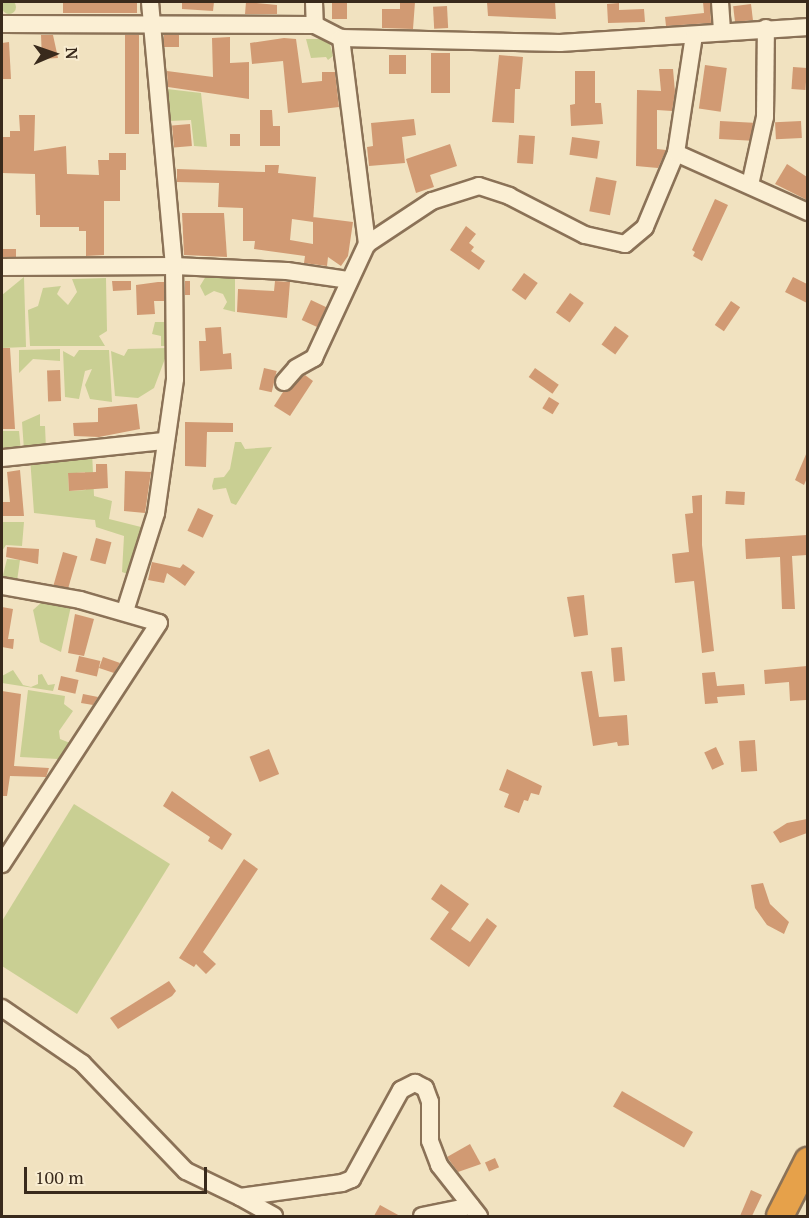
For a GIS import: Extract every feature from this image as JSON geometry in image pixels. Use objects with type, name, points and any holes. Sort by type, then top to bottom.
[{"type":"highway","points":[[780,1216],[807,1161]]},
{"type":"highway","points":[[798,1216],[807,1197]]},
{"type":"street","points":[[125,611],[156,513],[175,379],[174,266],[149,22],[150,2]]},
{"type":"street","points":[[314,2],[315,25]]},
{"type":"street","points":[[720,2],[722,30]]},
{"type":"street","points":[[2,24],[149,22],[315,25],[341,38],[560,43],[693,36],[722,30],[807,27]]},
{"type":"street","points":[[750,185],[765,117],[766,28]]},
{"type":"street","points":[[284,382],[296,368],[314,358],[367,244],[432,201],[479,186],[509,196],[585,235],[625,244],[645,226],[676,153],[693,36]]},
{"type":"street","points":[[341,38],[367,244]]},
{"type":"street","points":[[676,153],[807,212]]},
{"type":"street","points":[[2,267],[174,266],[287,272],[349,280]]},
{"type":"street","points":[[2,458],[165,441]]},
{"type":"street","points":[[2,586],[125,611],[159,623],[2,864]]},
{"type":"street","points":[[2,1008],[82,1063],[186,1171],[274,1216]]},
{"type":"street","points":[[240,1197],[342,1184],[352,1179],[401,1090],[415,1083],[425,1088],[430,1102],[430,1141],[439,1165],[475,1211]]},
{"type":"street","points":[[422,1216],[475,1211]]},
{"type":"green space","points":[[9,0],[14,2],[16,7],[14,12],[9,14],[4,12],[2,7],[4,2]]},
{"type":"green space","points":[[306,39],[324,39],[330,44],[333,56],[328,60],[326,57],[311,58]]},
{"type":"green space","points":[[167,89],[201,93],[207,147],[194,146],[191,120],[170,121]]},
{"type":"green space","points":[[206,276],[235,276],[235,312],[223,309],[227,302],[223,294],[214,291],[205,296],[200,286]]},
{"type":"green space","points":[[24,277],[26,347],[2,348],[2,295]]},
{"type":"green space","points":[[106,278],[107,331],[99,336],[105,346],[30,346],[28,310],[38,306],[43,288],[61,286],[57,294],[68,305],[77,292],[72,279]]},
{"type":"green space","points":[[155,322],[167,322],[168,346],[161,346],[161,336],[152,334]]},
{"type":"green space","points":[[169,348],[154,388],[138,398],[115,396],[111,351],[124,356],[128,349]]},
{"type":"green space","points":[[60,349],[60,361],[33,359],[19,373],[19,350]]},
{"type":"green space","points":[[79,350],[109,350],[112,402],[90,399],[85,385],[92,369],[85,371],[79,399],[65,397],[63,351],[74,357]]},
{"type":"green space","points":[[40,414],[40,426],[45,426],[46,449],[24,450],[22,422]]},
{"type":"green space","points":[[2,431],[19,431],[21,452],[2,453]]},
{"type":"green space","points":[[235,442],[241,442],[245,449],[272,447],[236,505],[231,503],[226,488],[213,490],[212,486],[214,478],[224,477],[230,469]]},
{"type":"green space","points":[[92,451],[94,496],[112,501],[109,519],[149,529],[133,576],[122,572],[124,536],[96,527],[95,520],[34,513],[30,457]],"holes":[[[85,472],[86,490],[69,491],[68,474]]]},
{"type":"green space","points":[[2,522],[24,522],[22,546],[6,545],[2,551]]},
{"type":"green space","points":[[7,559],[20,560],[17,581],[2,579]]},
{"type":"green space","points":[[43,601],[71,606],[61,652],[40,642],[33,610]]},
{"type":"green space","points":[[13,670],[23,685],[31,687],[38,684],[38,675],[42,674],[48,685],[55,684],[53,691],[2,683],[2,676]]},
{"type":"green space","points":[[28,690],[65,696],[64,704],[73,711],[59,731],[60,739],[70,743],[58,759],[20,757]]},
{"type":"green space","points":[[74,804],[170,864],[77,1014],[2,966],[2,921]]},
{"type":"building","points":[[63,2],[137,2],[137,13],[63,13]]},
{"type":"building","points":[[182,2],[214,2],[213,11],[182,9]]},
{"type":"building","points":[[246,2],[277,5],[277,14],[245,14]]},
{"type":"building","points":[[332,2],[347,2],[347,19],[332,19]]},
{"type":"building","points":[[400,2],[415,2],[413,29],[382,28],[382,9],[400,9]]},
{"type":"building","points":[[487,2],[555,2],[556,19],[488,16]]},
{"type":"building","points":[[703,2],[710,2],[711,23],[666,26],[665,17],[704,13]]},
{"type":"building","points":[[619,3],[619,10],[644,9],[645,22],[608,23],[607,4]]},
{"type":"building","points":[[751,4],[753,20],[735,22],[733,6]]},
{"type":"building","points":[[447,6],[448,28],[434,29],[433,7]]},
{"type":"building","points":[[41,35],[53,35],[58,58],[42,59]]},
{"type":"building","points":[[125,35],[139,35],[139,134],[125,134]]},
{"type":"building","points":[[164,35],[179,35],[179,47],[164,47]]},
{"type":"building","points":[[230,37],[230,63],[249,62],[249,99],[168,87],[167,71],[213,77],[212,38]]},
{"type":"building","points":[[284,38],[296,39],[302,83],[322,81],[322,72],[335,72],[339,107],[288,113],[283,61],[252,64],[250,43]]},
{"type":"building","points":[[9,42],[11,79],[2,79],[2,43]]},
{"type":"building","points":[[431,53],[450,53],[450,93],[431,93]]},
{"type":"building","points":[[389,55],[406,55],[406,74],[389,74]]},
{"type":"building","points":[[499,55],[523,57],[520,89],[515,89],[514,123],[492,122]]},
{"type":"building","points":[[705,65],[727,68],[721,112],[699,109]]},
{"type":"building","points":[[793,67],[807,68],[805,90],[791,89]]},
{"type":"building","points":[[659,69],[673,69],[675,92],[672,111],[657,110],[657,149],[666,150],[658,168],[636,166],[637,90],[661,91]]},
{"type":"building","points":[[575,71],[595,71],[595,103],[601,103],[603,124],[571,126],[570,105],[575,104]]},
{"type":"building","points":[[260,110],[272,110],[273,126],[280,126],[280,146],[260,146]]},
{"type":"building","points":[[19,115],[35,115],[34,151],[66,146],[67,174],[99,175],[98,160],[109,160],[109,153],[126,153],[126,170],[120,170],[120,201],[104,201],[104,255],[86,256],[86,231],[79,231],[79,227],[40,227],[40,215],[36,215],[35,174],[2,173],[2,137],[10,137],[10,131],[20,131]]},
{"type":"building","points":[[414,119],[416,135],[402,137],[405,163],[369,166],[367,147],[373,146],[371,123]]},
{"type":"building","points":[[720,121],[753,123],[752,141],[719,139]]},
{"type":"building","points":[[801,121],[802,138],[776,139],[775,122]]},
{"type":"building","points":[[190,124],[192,146],[174,147],[172,126]]},
{"type":"building","points":[[230,134],[240,134],[240,146],[230,146]]},
{"type":"building","points":[[519,135],[535,136],[533,164],[517,163]]},
{"type":"building","points":[[572,137],[600,141],[597,159],[569,155]]},
{"type":"building","points":[[450,144],[457,166],[430,175],[434,187],[416,193],[406,159]]},
{"type":"building","points":[[787,164],[807,177],[807,200],[775,184]]},
{"type":"building","points":[[265,165],[279,165],[278,173],[316,177],[313,217],[353,222],[348,256],[341,266],[328,257],[327,266],[304,263],[305,256],[254,249],[255,241],[243,241],[243,208],[218,207],[219,183],[177,182],[177,169],[265,172]],"holes":[[[292,219],[313,222],[313,244],[290,240]]]},
{"type":"building","points":[[596,177],[617,181],[610,215],[589,211]]},
{"type":"building","points":[[715,199],[728,205],[702,261],[693,256],[695,252],[692,250]]},
{"type":"building","points":[[182,213],[224,213],[227,257],[184,255]]},
{"type":"building","points":[[466,226],[476,234],[469,243],[474,247],[471,251],[485,261],[479,270],[450,250]]},
{"type":"building","points":[[2,249],[16,249],[16,257],[2,257]]},
{"type":"building","points":[[524,273],[538,283],[525,300],[512,290]]},
{"type":"building","points":[[793,277],[807,284],[807,303],[785,292]]},
{"type":"building","points":[[112,281],[131,281],[131,290],[113,291]]},
{"type":"building","points":[[185,281],[190,281],[190,295],[185,295]]},
{"type":"building","points":[[275,281],[290,282],[287,318],[237,312],[238,289],[274,291]]},
{"type":"building","points":[[164,282],[164,301],[154,301],[155,314],[137,315],[136,285]]},
{"type":"building","points":[[570,293],[584,303],[570,322],[556,312]]},
{"type":"building","points":[[311,300],[326,307],[317,327],[302,320]]},
{"type":"building","points":[[731,301],[740,307],[724,331],[715,325]]},
{"type":"building","points":[[615,326],[629,336],[615,355],[601,345]]},
{"type":"building","points":[[221,327],[223,354],[231,353],[232,369],[200,371],[199,341],[206,341],[205,328]]},
{"type":"building","points":[[2,348],[10,348],[15,429],[2,429]]},
{"type":"building","points":[[264,368],[277,371],[272,392],[259,389]]},
{"type":"building","points":[[535,368],[559,385],[552,394],[529,377]]},
{"type":"building","points":[[47,370],[60,370],[61,401],[48,401]]},
{"type":"building","points":[[305,375],[313,381],[290,416],[274,406],[283,392]]},
{"type":"building","points":[[549,397],[559,403],[553,414],[542,408]]},
{"type":"building","points":[[137,404],[140,429],[99,437],[74,436],[73,423],[98,422],[98,408]]},
{"type":"building","points":[[185,422],[233,423],[233,432],[207,432],[206,467],[185,466]]},
{"type":"building","points":[[807,452],[807,478],[804,485],[795,480]]},
{"type":"building","points":[[96,464],[107,464],[108,488],[69,491],[68,473],[96,472]]},
{"type":"building","points":[[20,470],[24,516],[2,516],[2,502],[10,502],[7,472]]},
{"type":"building","points":[[125,471],[151,472],[145,513],[124,511]]},
{"type":"building","points":[[726,491],[745,492],[744,505],[725,504]]},
{"type":"building","points":[[702,495],[702,545],[714,651],[702,653],[694,581],[675,583],[672,554],[689,552],[685,514],[693,513],[692,496]]},
{"type":"building","points":[[198,508],[213,515],[203,538],[187,531]]},
{"type":"building","points":[[807,535],[807,555],[792,556],[795,609],[782,609],[780,557],[746,559],[745,539]]},
{"type":"building","points":[[96,538],[111,542],[106,564],[90,560]]},
{"type":"building","points":[[7,547],[39,549],[38,564],[6,557]]},
{"type":"building","points":[[63,552],[77,556],[68,589],[54,585]]},
{"type":"building","points":[[152,562],[180,568],[183,564],[195,572],[185,586],[167,573],[164,583],[148,580]]},
{"type":"building","points":[[584,595],[588,635],[574,637],[567,597]]},
{"type":"building","points":[[2,607],[13,609],[8,639],[14,639],[13,649],[2,647]]},
{"type":"building","points":[[75,614],[94,619],[84,656],[68,653]]},
{"type":"building","points":[[622,647],[625,681],[614,682],[611,648]]},
{"type":"building","points":[[79,656],[100,661],[97,677],[75,672]]},
{"type":"building","points":[[103,657],[120,663],[114,673],[99,668]]},
{"type":"building","points":[[807,666],[806,700],[790,701],[789,682],[765,684],[764,670]]},
{"type":"building","points":[[592,671],[599,717],[627,715],[629,745],[618,746],[617,742],[593,746],[581,672]]},
{"type":"building","points":[[715,672],[717,686],[744,684],[745,695],[717,697],[718,703],[705,704],[702,673]]},
{"type":"building","points":[[61,676],[79,680],[75,694],[58,690]]},
{"type":"building","points":[[2,691],[21,694],[14,766],[49,768],[46,777],[10,776],[7,796],[2,796]]},
{"type":"building","points":[[83,694],[98,697],[93,705],[81,703]]},
{"type":"building","points":[[755,740],[757,771],[741,772],[739,741]]},
{"type":"building","points":[[716,747],[724,764],[712,770],[704,752]]},
{"type":"building","points":[[269,749],[279,774],[260,782],[250,757]]},
{"type":"building","points":[[507,769],[542,786],[539,795],[531,793],[528,801],[524,800],[519,813],[504,807],[509,794],[499,790]]},
{"type":"building","points":[[172,791],[232,834],[222,850],[208,841],[210,837],[163,806]]},
{"type":"building","points":[[807,819],[807,833],[780,843],[773,832],[787,823]]},
{"type":"building","points":[[244,859],[258,869],[203,952],[216,964],[206,974],[196,964],[194,967],[179,958]]},
{"type":"building","points":[[763,883],[770,904],[789,922],[784,934],[767,925],[755,908],[751,885]]},
{"type":"building","points":[[441,884],[469,904],[451,929],[470,942],[487,918],[497,926],[469,967],[430,939],[449,912],[431,899]]},
{"type":"building","points":[[169,981],[176,991],[172,996],[118,1029],[110,1018]]},
{"type":"building","points":[[622,1091],[693,1132],[684,1148],[613,1107]]},
{"type":"building","points":[[470,1144],[481,1164],[458,1172],[447,1157]]},
{"type":"building","points":[[495,1158],[499,1167],[489,1172],[485,1162]]},
{"type":"building","points":[[751,1190],[762,1195],[752,1216],[740,1216]]},
{"type":"building","points":[[380,1205],[400,1216],[374,1216]]}]
